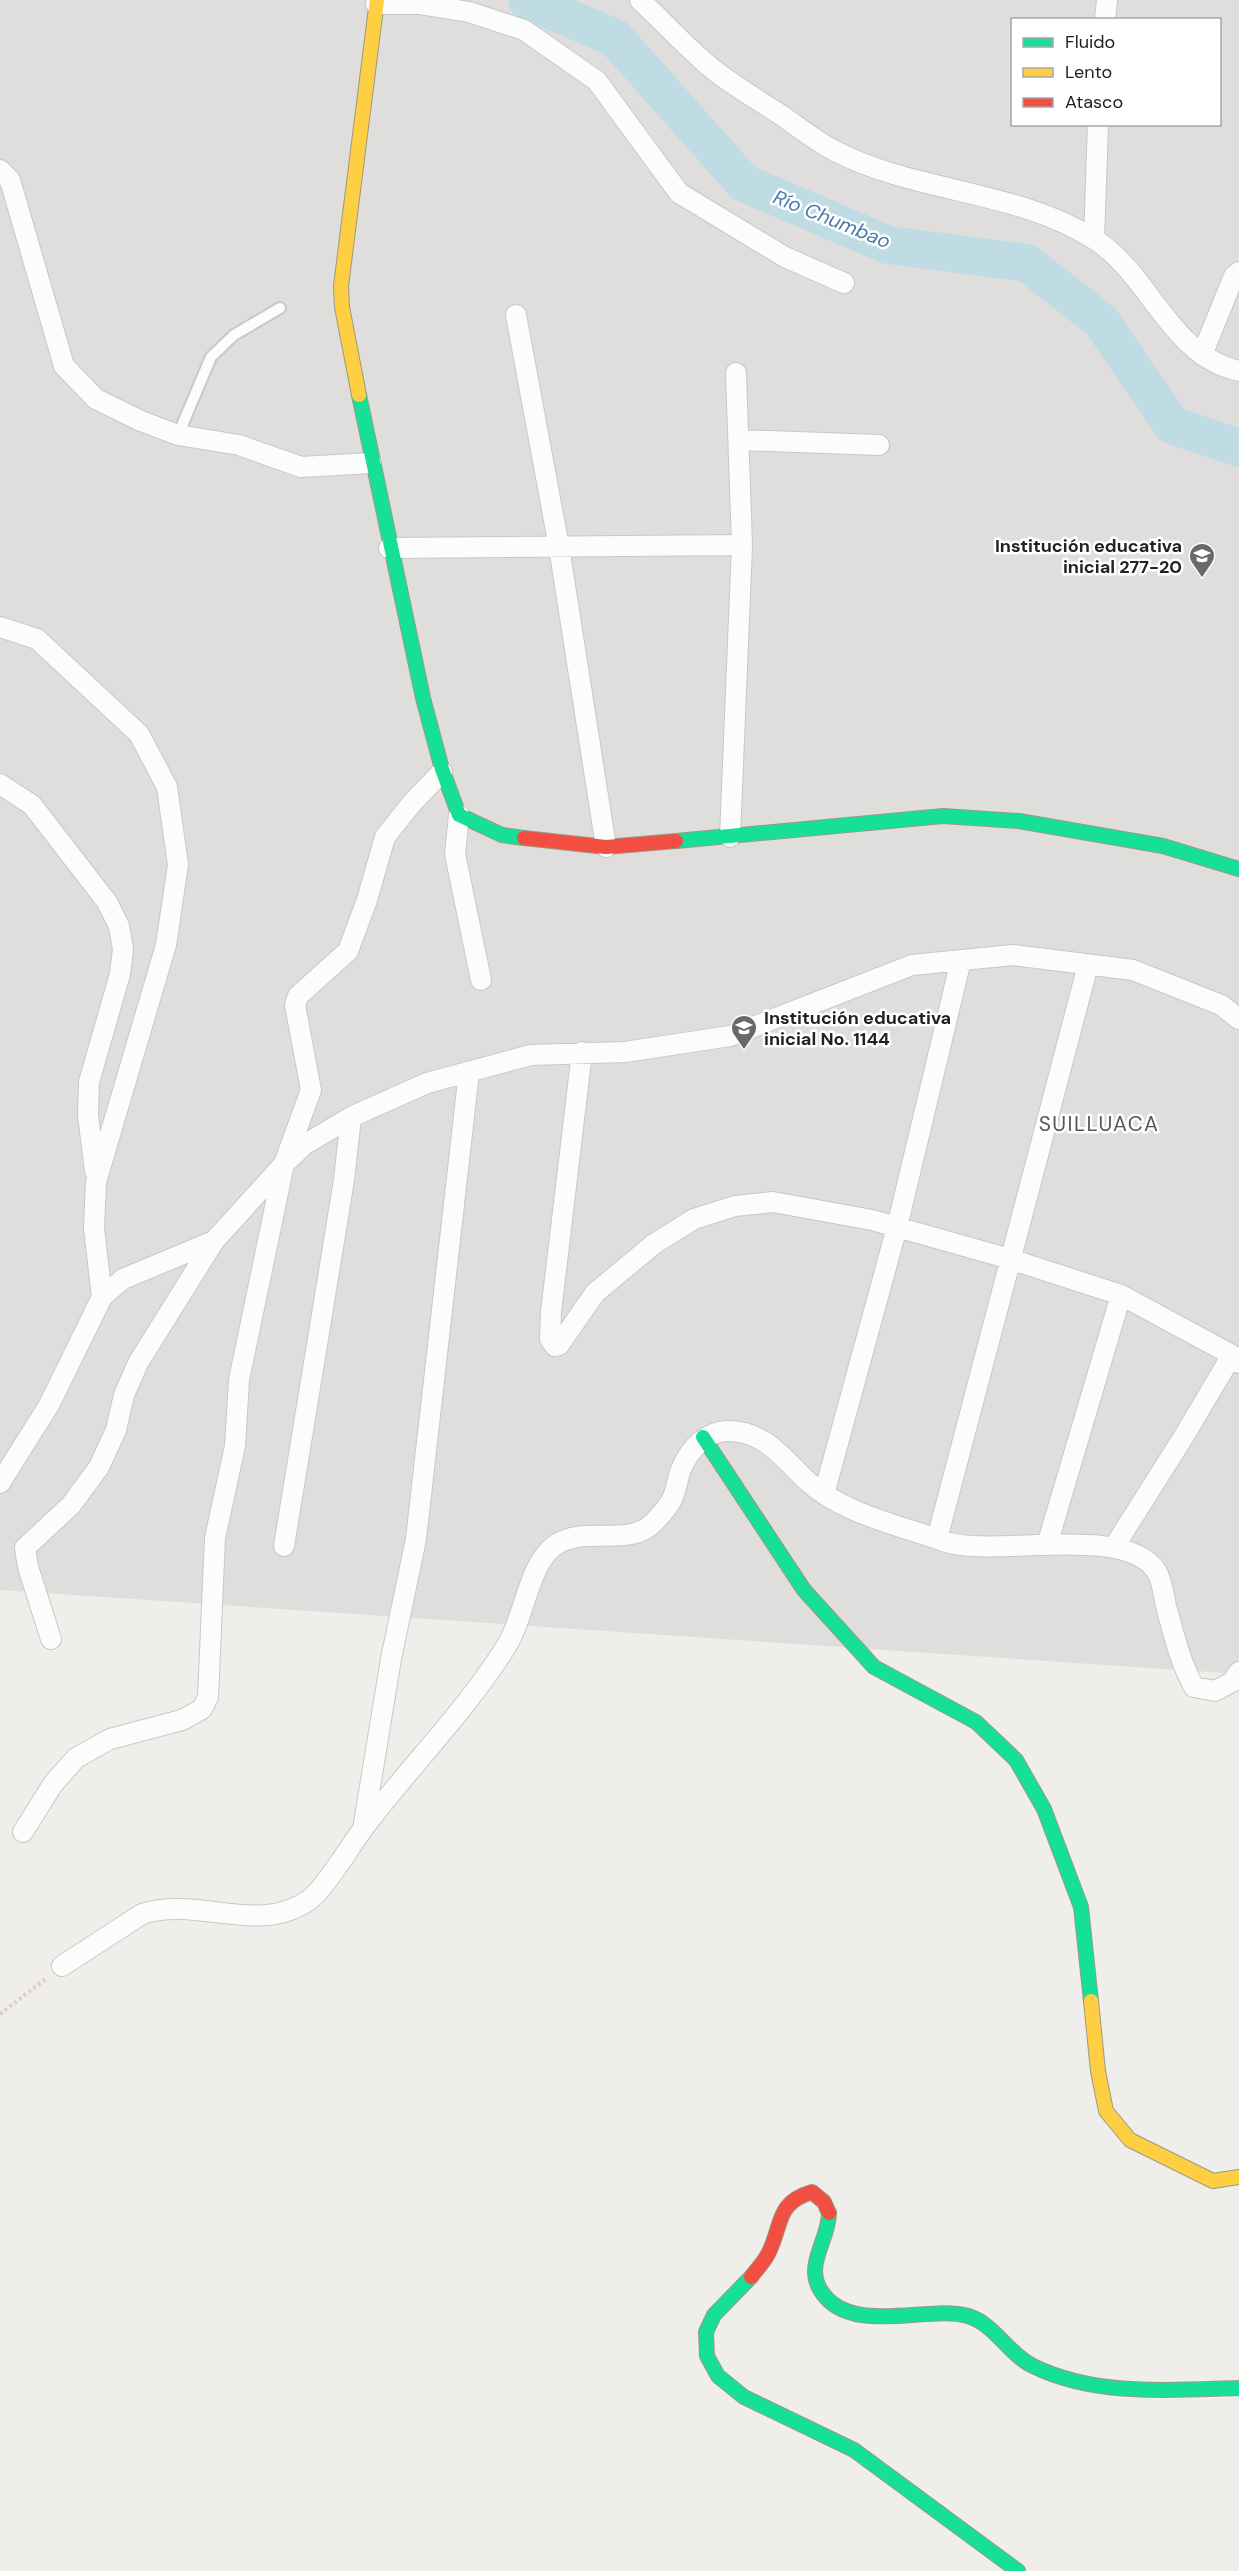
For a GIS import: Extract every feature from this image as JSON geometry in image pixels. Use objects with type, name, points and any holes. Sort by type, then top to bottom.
[{"type":"street","points":[[640,0],[704,62],[837,152],[919,180],[1006,201],[1052,218],[1094,239],[1114,254],[1134,275],[1155,308],[1202,355],[1239,371]]},
{"type":"street","points":[[1105,18],[1107,0]]},
{"type":"street","points":[[481,980],[455,854],[459,815],[442,772],[389,548],[342,308],[341,286],[376,2],[419,4],[469,12],[524,30],[597,81],[679,193],[785,257],[844,283]]},
{"type":"street","points":[[1094,239],[1098,126]]},
{"type":"street","points":[[0,170],[9,180],[64,366],[96,399],[141,421],[178,435],[239,445],[301,467],[371,463]]},
{"type":"street","points":[[1202,355],[1234,276],[1239,272]]},
{"type":"street","points":[[516,315],[559,547],[606,847]]},
{"type":"street","points":[[730,837],[742,545],[736,373]]},
{"type":"street","points":[[739,440],[879,445]]},
{"type":"street","points":[[389,548],[742,545]]},
{"type":"street","points":[[0,627],[37,639],[139,734],[167,787],[178,865],[166,945],[96,1182]]},
{"type":"street","points":[[23,1832],[53,1784],[76,1758],[110,1739],[182,1719],[202,1708],[208,1697],[215,1538],[235,1446],[239,1380],[284,1164],[311,1090],[295,1005],[298,996],[348,951],[367,900],[385,837],[412,803],[442,772]]},
{"type":"street","points":[[0,784],[32,805],[107,902],[119,926],[123,949],[120,974],[89,1082],[88,1115],[96,1182],[94,1228],[102,1297]]},
{"type":"street","points":[[459,815],[502,835],[606,847],[730,837],[785,828],[954,816],[1019,821],[1163,846],[1239,869]]},
{"type":"street","points":[[51,1639],[28,1567],[25,1548],[71,1505],[99,1467],[116,1430],[124,1395],[138,1363],[214,1241],[304,1145],[351,1117],[427,1083],[531,1055],[625,1052],[730,1036],[912,965],[1013,955],[1133,970],[1221,1005],[1239,1019]]},
{"type":"street","points":[[824,1494],[897,1227],[961,960]]},
{"type":"street","points":[[937,1539],[1088,965]]},
{"type":"street","points":[[582,1052],[551,1312],[550,1340],[555,1346],[559,1345],[595,1293],[654,1244],[694,1219],[735,1206],[772,1202],[897,1227],[1010,1259],[1121,1295],[1235,1359],[1114,1547]]},
{"type":"street","points":[[364,1827],[391,1659],[416,1539],[469,1072]]},
{"type":"street","points":[[284,1546],[344,1180],[351,1117]]},
{"type":"street","points":[[0,1484],[50,1405],[102,1297],[123,1280],[214,1241]]},
{"type":"street","points":[[1047,1545],[1121,1295]]},
{"type":"street","points":[[62,1966],[142,1914],[156,1909],[184,1907],[261,1916],[291,1910],[317,1894],[364,1827],[414,1762],[455,1716],[509,1643],[539,1564],[557,1544],[588,1535],[626,1535],[650,1527],[671,1501],[683,1464],[704,1437],[725,1430],[746,1432],[767,1442],[824,1494],[953,1545],[1114,1547],[1143,1560],[1157,1572],[1183,1667],[1194,1687],[1215,1691],[1232,1682],[1239,1672]]},
{"type":"street","points":[[704,1437],[804,1590],[874,1667],[976,1722],[1016,1760],[1044,1809],[1081,1907],[1098,2071],[1106,2111],[1130,2140],[1183,2167],[1213,2181],[1239,2177]]},
{"type":"street","points":[[1018,2571],[854,2450],[744,2397],[718,2376],[707,2356],[706,2332],[714,2315],[750,2278],[768,2253],[785,2209],[795,2197],[812,2192],[825,2199],[830,2211],[829,2226],[819,2246],[813,2270],[820,2291],[836,2306],[860,2314],[969,2316],[991,2329],[1030,2365],[1069,2381],[1136,2388],[1239,2388]]},
{"type":"lane","points":[[178,435],[211,357],[234,335],[280,308]]},
{"type":"path","points":[[0,2014],[62,1966]]},
{"type":"shaded area","points":[[0,0],[1239,0],[1239,1674],[0,1590]]},
{"type":"waterway","name":"Río Chumbao","points":[[527,0],[615,38],[744,183],[888,245],[1027,263],[1101,321],[1172,425],[1239,448]]},
{"type":"traffic: fast","points":[[359,395],[423,698],[442,769],[459,815],[502,835],[524,838]]},
{"type":"traffic: fast","points":[[676,841],[943,816],[1019,821],[1163,846],[1239,869]]},
{"type":"traffic: fast","points":[[703,1437],[804,1590],[874,1667],[976,1722],[1016,1760],[1044,1809],[1081,1907],[1091,2001]]},
{"type":"traffic: fast","points":[[829,2213],[816,2262],[816,2281],[821,2291],[834,2305],[851,2313],[870,2316],[952,2313],[968,2316],[978,2320],[994,2332],[1024,2361],[1057,2376],[1082,2383],[1161,2390],[1239,2388]]},
{"type":"traffic: fast","points":[[751,2277],[714,2315],[706,2332],[707,2356],[718,2376],[744,2397],[854,2450],[1018,2571]]},
{"type":"traffic: slow","points":[[359,395],[342,307],[341,286],[377,0]]},
{"type":"traffic: slow","points":[[1091,2001],[1098,2071],[1106,2111],[1130,2140],[1213,2181],[1239,2177]]},
{"type":"traffic: jam","points":[[524,838],[606,847],[676,841]]},
{"type":"traffic: jam","points":[[751,2277],[768,2254],[782,2216],[792,2202],[812,2192],[824,2202],[829,2213]]},
{"type":"place","name":"Institución educativa inicial 277-20","points":[[1202,579]]},
{"type":"place","name":"Institución educativa inicial No. 1144","points":[[744,1051]]},
{"type":"district","name":"SUILLUACA","points":[[1099,1124]]}]
